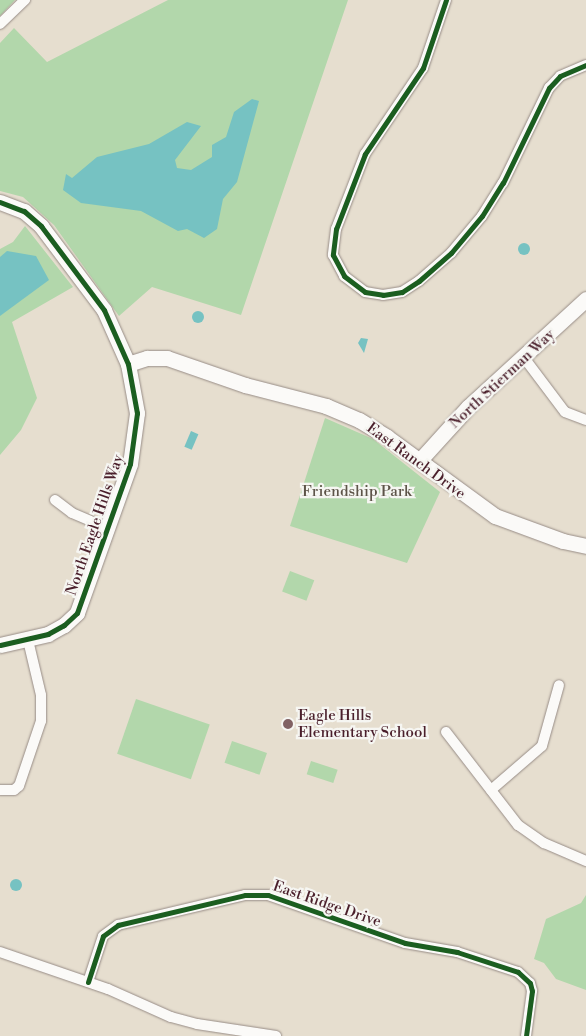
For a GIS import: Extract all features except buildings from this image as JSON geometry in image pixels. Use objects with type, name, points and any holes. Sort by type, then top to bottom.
[{"type":"street","points":[[0,24],[25,0]]},
{"type":"street","points":[[446,0],[423,68],[365,154],[336,230],[333,255],[344,276],[365,292],[382,295],[402,292],[419,282],[451,253],[482,216],[503,183],[549,88],[560,76],[586,65]]},
{"type":"street","name":"North Eagle Hills Way","points":[[0,202],[24,211],[42,226],[104,310],[128,364],[138,413],[136,438],[108,528],[77,613],[64,625],[28,640],[0,645]]},
{"type":"street","name":"North Stierman Way","points":[[420,460],[468,407],[524,359],[586,299]]},
{"type":"street","name":"East Ranch Drive","points":[[128,364],[146,358],[167,358],[245,385],[326,406],[359,420],[420,460],[495,516],[562,541],[586,546]]},
{"type":"street","points":[[524,359],[565,412],[586,420]]},
{"type":"street","name":"North Eagle Hills Way","points":[[55,500],[79,517],[108,528]]},
{"type":"street","points":[[0,790],[14,790],[19,786],[41,721],[41,695],[28,640]]},
{"type":"street","points":[[491,790],[542,746],[559,685]]},
{"type":"street","points":[[446,732],[508,814],[530,835],[586,862]]},
{"type":"street","name":"East Ridge Drive","points":[[88,982],[103,936],[118,925],[245,895],[268,895],[405,943],[457,952],[518,972],[530,983],[531,999],[526,1036]]},
{"type":"street","points":[[0,952],[88,982],[171,1017],[197,1024],[276,1036]]},
{"type":"green space","points":[[0,0],[15,0],[0,16]]},
{"type":"green space","points":[[168,0],[348,0],[241,315],[152,287],[119,316],[54,225],[23,197],[0,191],[0,43],[14,28],[47,62]]},
{"type":"green space","points":[[25,226],[73,287],[12,322],[37,398],[21,430],[0,455],[0,249],[13,242]]},
{"type":"green space","name":"Friendship Park","points":[[325,418],[373,439],[440,492],[407,563],[290,526]]},
{"type":"green space","points":[[290,571],[314,580],[306,601],[282,592]]},
{"type":"green space","points":[[136,699],[210,724],[191,779],[117,754]]},
{"type":"green space","points":[[232,741],[267,753],[259,775],[225,763]]},
{"type":"green space","points":[[311,761],[338,770],[333,783],[307,774]]},
{"type":"green space","points":[[586,895],[586,990],[556,979],[544,963],[534,959],[546,919],[581,903]]},
{"type":"water","points":[[252,99],[259,101],[237,182],[223,199],[217,229],[204,238],[187,229],[178,231],[141,211],[81,203],[63,190],[66,174],[72,178],[97,157],[149,144],[187,122],[201,126],[175,160],[177,168],[191,170],[212,157],[212,145],[226,137],[234,112]]},
{"type":"water","points":[[524,243],[530,249],[524,255],[518,249]]},
{"type":"water","points":[[7,251],[36,256],[49,280],[0,316],[0,257]]},
{"type":"water","points":[[196,311],[200,311],[204,317],[200,323],[196,323],[192,319],[192,315]]},
{"type":"water","points":[[361,338],[368,339],[364,353],[358,343]]},
{"type":"water","points":[[191,431],[198,434],[192,450],[184,447]]},
{"type":"water","points":[[14,879],[18,879],[22,885],[18,891],[14,891],[10,887],[10,883]]},
{"type":"cycle path","points":[[446,0],[423,68],[365,154],[336,229],[333,255],[344,276],[365,292],[383,295],[402,292],[419,281],[451,253],[482,216],[503,183],[549,88],[560,76],[586,65]]},
{"type":"cycle path","points":[[0,202],[24,211],[41,226],[104,310],[128,364],[137,413],[130,464],[77,613],[64,625],[48,634],[0,645]]},
{"type":"cycle path","points":[[88,982],[103,936],[118,925],[245,895],[268,895],[405,943],[457,952],[518,972],[530,983],[532,991],[526,1036]]},
{"type":"place","name":"Eagle Hills Elementary School","points":[[288,724]]}]
